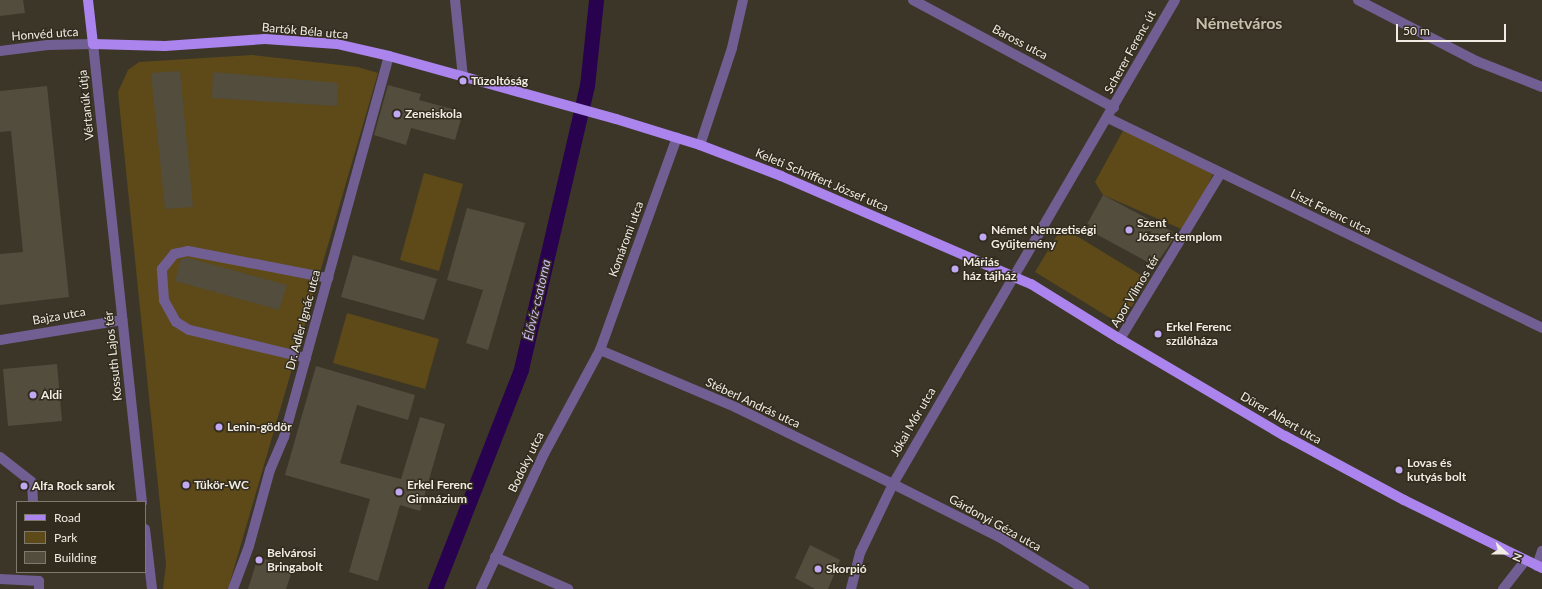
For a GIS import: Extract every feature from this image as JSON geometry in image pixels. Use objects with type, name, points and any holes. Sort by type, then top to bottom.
[{"type":"main road","name":"Vértanúk útja","points":[[88,0],[93,44]]},
{"type":"main road","name":"Bartók Béla utca","points":[[93,44],[165,46],[266,39],[337,44],[389,56],[616,119]]},
{"type":"main road","name":"Keleti Schriffert József utca","points":[[616,119],[677,137],[781,176],[1015,276]]},
{"type":"main road","name":"Dürer Albert utca","points":[[1015,276],[1285,436],[1525,561],[1540,567]]},
{"type":"street","points":[[455,0],[463,77]]},
{"type":"street","points":[[700,145],[732,48],[743,0]]},
{"type":"street","name":"Baross utca","points":[[913,0],[1114,108]]},
{"type":"street","name":"Scherer Ferenc út","points":[[1108,118],[1175,0]]},
{"type":"street","points":[[1358,0],[1476,61],[1542,87]]},
{"type":"street","name":"Honvéd utca","points":[[0,51],[48,45],[93,44]]},
{"type":"street","name":"Vértanúk útja","points":[[93,44],[110,208]]},
{"type":"street","name":"Dr. Adler Ignác utca","points":[[232,589],[249,546],[270,470],[284,437],[389,56]]},
{"type":"street","points":[[1015,276],[1108,118]]},
{"type":"street","name":"Liszt Ferenc utca","points":[[1108,118],[1542,328]]},
{"type":"street","name":"Komáromi utca","points":[[600,350],[677,137]]},
{"type":"street","name":"Apor Vilmos tér","points":[[1120,339],[1221,173]]},
{"type":"street","name":"Kossuth Lajos tér","points":[[110,208],[142,501]]},
{"type":"street","points":[[306,358],[189,330],[176,322],[164,300],[162,269],[174,254],[188,251],[328,278]]},
{"type":"street","name":"Jókai Mór utca","points":[[851,589],[860,553],[892,484],[1015,276]]},
{"type":"street","name":"Bajza utca","points":[[0,340],[122,320]]},
{"type":"street","name":"Stéberl András utca","points":[[600,350],[737,408],[892,484]]},
{"type":"street","name":"Bodoky utca","points":[[481,589],[494,557],[544,454],[600,350]]},
{"type":"street","points":[[0,457],[32,482],[33,501]]},
{"type":"street","name":"Gárdonyi Géza utca","points":[[892,484],[999,537],[1084,589]]},
{"type":"street","points":[[146,538],[152,589]]},
{"type":"street","points":[[1540,567],[1542,551]]},
{"type":"street","points":[[494,557],[568,589]]},
{"type":"street","points":[[1503,589],[1525,561]]},
{"type":"street","points":[[0,579],[38,581]]},
{"type":"green space","points":[[252,55],[358,67],[378,73],[228,589],[163,589],[166,564],[118,92],[128,70],[139,62]]},
{"type":"green space","points":[[1125,127],[1215,170],[1186,231],[1103,195],[1095,182]]},
{"type":"green space","points":[[424,173],[463,184],[439,271],[400,260]]},
{"type":"green space","points":[[1062,227],[1149,280],[1120,324],[1035,272]]},
{"type":"green space","points":[[347,313],[439,339],[425,389],[333,363]]},
{"type":"building","points":[[0,0],[23,0],[25,13],[0,16]]},
{"type":"building","points":[[180,71],[193,207],[165,209],[151,73]]},
{"type":"building","points":[[213,72],[338,83],[337,106],[212,98]]},
{"type":"building","points":[[388,85],[421,94],[419,100],[463,112],[455,140],[411,128],[406,145],[374,135]]},
{"type":"building","points":[[47,86],[69,297],[0,305],[0,254],[23,252],[11,131],[0,132],[0,91]]},
{"type":"building","name":"Szent József-templom","points":[[1103,195],[1173,232],[1171,236],[1174,238],[1155,266],[1085,228]]},
{"type":"building","points":[[467,208],[525,223],[488,350],[466,343],[483,290],[447,280]]},
{"type":"building","points":[[353,255],[437,279],[424,320],[341,297]]},
{"type":"building","points":[[188,258],[287,285],[279,310],[175,281],[181,259]]},
{"type":"building","name":"Aldi","points":[[57,364],[62,421],[8,426],[3,369]]},
{"type":"building","points":[[316,366],[415,395],[408,420],[357,405],[340,463],[401,479],[420,417],[445,424],[420,511],[400,505],[378,581],[349,572],[370,499],[285,475]]},
{"type":"building","name":"Skorpió","points":[[810,545],[840,560],[828,589],[815,589],[795,578]]},
{"type":"building","points":[[258,557],[293,568],[286,589],[248,589]]},
{"type":"waterway","name":"Élővíz-csatorna","points":[[435,589],[521,369],[587,86],[596,0]]},
{"type":"place","name":"Tűzoltóság","points":[[463,81]]},
{"type":"place","name":"Zeneiskola","points":[[397,114]]},
{"type":"place","name":"Szent József-templom","points":[[1129,230]]},
{"type":"place","name":"Német Nemzetiségi Gyűjtemény","points":[[983,237]]},
{"type":"place","name":"Máriás ház tájház","points":[[955,269]]},
{"type":"place","name":"Erkel Ferenc szülőháza","points":[[1158,334]]},
{"type":"place","name":"Aldi","points":[[33,395]]},
{"type":"place","name":"Lenin-gödör","points":[[219,427]]},
{"type":"place","name":"Lovas és kutyás bolt","points":[[1399,470]]},
{"type":"place","name":"Tükör-WC","points":[[186,485]]},
{"type":"place","name":"Alfa Rock sarok","points":[[24,486]]},
{"type":"place","name":"Erkel Ferenc Gimnázium","points":[[399,492]]},
{"type":"place","name":"Belvárosi Bringabolt","points":[[259,560]]},
{"type":"place","name":"Skorpió","points":[[818,569]]},
{"type":"district","name":"Németváros","points":[[1239,23]]}]
